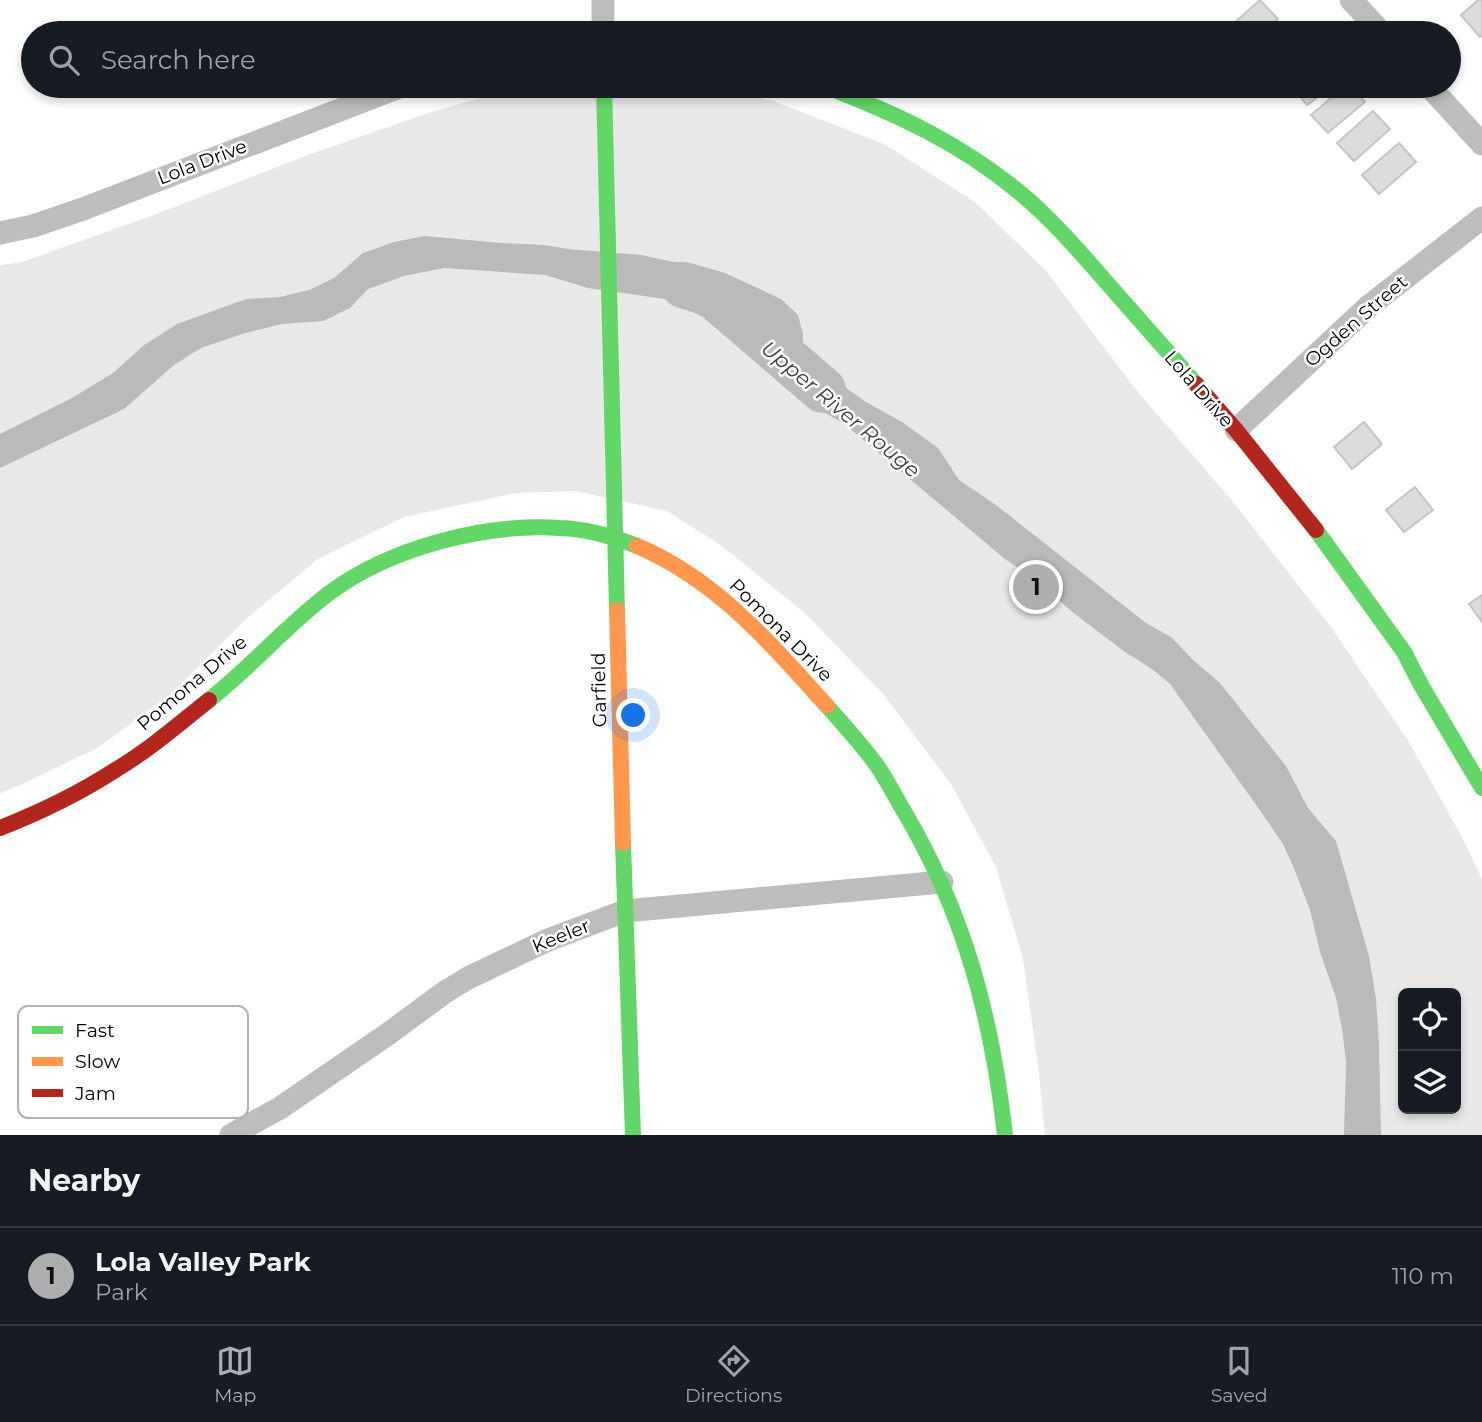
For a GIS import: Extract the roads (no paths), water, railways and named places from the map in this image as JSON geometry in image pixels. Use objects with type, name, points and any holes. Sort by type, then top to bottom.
[{"type":"street","points":[[603,0],[603,21]]},
{"type":"street","points":[[1351,0],[1371,21]]},
{"type":"street","name":"Lola Drive","points":[[0,233],[33,226],[83,209],[371,98]]},
{"type":"street","name":"Garfield","points":[[604,98],[633,1135]]},
{"type":"street","name":"Lola Drive","points":[[856,98],[923,128],[957,147],[1019,192],[1066,236],[1236,430],[1305,515],[1404,652],[1482,788]]},
{"type":"street","points":[[1440,98],[1482,144]]},
{"type":"street","name":"Ogden Street","points":[[1236,430],[1369,306],[1482,218]]},
{"type":"street","name":"Pomona Drive","points":[[0,828],[67,799],[107,776],[233,681],[313,604],[365,570],[444,541],[519,527],[564,528],[616,539],[645,549],[685,571],[719,596],[750,624],[827,705],[877,767],[914,825],[957,917],[984,1004],[1005,1135]]},
{"type":"street","name":"Keeler","points":[[243,1132],[468,978],[548,940],[625,911],[942,882]]},
{"type":"water","points":[[425,236],[641,255],[694,264],[725,273],[781,299],[798,315],[803,334],[803,350],[842,385],[938,448],[959,480],[996,505],[1146,623],[1171,637],[1220,683],[1286,766],[1308,808],[1336,841],[1369,956],[1376,999],[1381,1135],[1344,1135],[1346,1061],[1336,998],[1320,952],[1310,910],[1283,844],[1170,684],[1071,611],[1039,582],[1005,559],[843,423],[794,393],[781,379],[775,340],[761,325],[714,307],[588,288],[545,275],[444,268],[404,276],[368,289],[350,308],[323,321],[281,324],[201,348],[174,365],[124,409],[0,468],[0,434],[72,398],[113,373],[143,346],[177,324],[246,299],[280,297],[309,290],[334,278],[363,253],[394,242]]},
{"type":"waterway","name":"Upper River Rouge","points":[[683,285],[716,298],[823,390]]},
{"type":"place","name":"Lola Valley Park","points":[[1036,587]]}]
